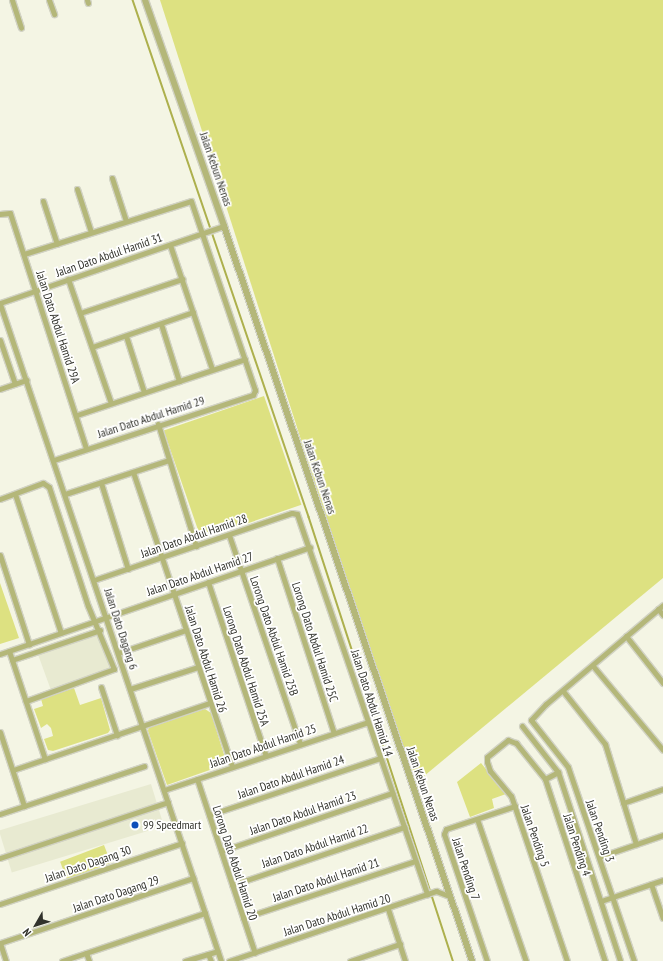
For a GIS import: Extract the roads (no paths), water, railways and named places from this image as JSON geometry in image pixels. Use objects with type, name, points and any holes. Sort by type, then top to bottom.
[{"type":"street","points":[[12,0],[21,28]]},
{"type":"street","points":[[49,0],[54,14]]},
{"type":"street","name":"Jalan Kebun Nenas","points":[[145,0],[224,226],[472,961]]},
{"type":"street","points":[[112,178],[126,221]]},
{"type":"street","points":[[77,189],[91,232]]},
{"type":"street","points":[[43,201],[56,244]]},
{"type":"street","points":[[24,254],[191,201],[245,359],[77,415]]},
{"type":"street","name":"Jalan Dato Abdul Hamid 29A","points":[[0,214],[10,213],[77,415],[86,449]]},
{"type":"street","name":"Jalan Dato Abdul Hamid 31","points":[[0,303],[224,226]]},
{"type":"street","points":[[170,245],[212,369]]},
{"type":"street","points":[[68,279],[111,404]]},
{"type":"street","points":[[80,313],[182,279]]},
{"type":"street","name":"Jalan Dato Dagang 6","points":[[0,303],[54,460],[221,961]]},
{"type":"street","points":[[92,347],[193,312]]},
{"type":"street","points":[[161,324],[179,380]]},
{"type":"street","points":[[126,336],[144,392]]},
{"type":"street","points":[[0,340],[15,384]]},
{"type":"street","name":"Jalan Dato Abdul Hamid 29","points":[[54,460],[158,424],[255,393],[245,359]]},
{"type":"street","points":[[0,389],[26,380]]},
{"type":"street","points":[[158,424],[196,546]]},
{"type":"street","points":[[65,494],[169,460]]},
{"type":"street","name":"Jalan Dato Abdul Hamid 26","points":[[133,472],[232,767]]},
{"type":"street","points":[[0,499],[43,483],[49,486],[88,606],[100,630],[114,669],[26,701]]},
{"type":"street","points":[[101,483],[128,569]]},
{"type":"street","points":[[15,494],[61,633]]},
{"type":"street","name":"Jalan Dato Abdul Hamid 28","points":[[94,580],[292,513],[299,517]]},
{"type":"street","name":"Jalan Dato Abdul Hamid 14","points":[[299,517],[427,894]]},
{"type":"street","name":"Lorong Dato Abdul Hamid 25B","points":[[229,535],[300,744]]},
{"type":"street","name":"Jalan Dato Abdul Hamid 27","points":[[0,654],[310,547]]},
{"type":"street","points":[[0,555],[29,644]]},
{"type":"street","name":"Lorong Dato Abdul Hamid 25C","points":[[276,558],[334,733]]},
{"type":"street","name":"Lorong Dato Abdul Hamid 25A","points":[[208,582],[266,756]]},
{"type":"street","points":[[636,844],[605,744],[563,691],[663,605]]},
{"type":"street","points":[[658,608],[663,615]]},
{"type":"street","points":[[12,660],[100,630]]},
{"type":"street","points":[[118,653],[186,630]]},
{"type":"street","points":[[626,636],[663,683]]},
{"type":"street","points":[[9,651],[44,759]]},
{"type":"street","points":[[593,666],[663,750]]},
{"type":"street","points":[[130,690],[198,667]]},
{"type":"street","points":[[101,687],[117,735]]},
{"type":"street","name":"Jalan Pending 3","points":[[563,691],[532,718],[532,723],[568,767],[634,961]]},
{"type":"street","points":[[12,770],[210,703]]},
{"type":"street","name":"Jalan Dato Abdul Hamid 25","points":[[164,790],[368,722]]},
{"type":"street","points":[[522,726],[558,772],[620,961]]},
{"type":"street","points":[[0,732],[24,806]]},
{"type":"street","name":"Jalan Pending 5","points":[[516,743],[512,740],[505,741],[487,757],[487,762],[490,771],[511,796],[567,961]]},
{"type":"street","name":"Jalan Pending 4","points":[[516,743],[545,779],[605,961]]},
{"type":"street","name":"Jalan Dato Abdul Hamid 24","points":[[209,815],[380,758]]},
{"type":"street","points":[[0,814],[144,766]]},
{"type":"street","points":[[545,779],[558,772]]},
{"type":"street","name":"Lorong Dato Abdul Hamid 20","points":[[197,779],[255,953]]},
{"type":"street","points":[[624,804],[663,789]]},
{"type":"street","name":"Jalan Dato Abdul Hamid 23","points":[[221,851],[392,793]]},
{"type":"street","points":[[0,858],[168,802]]},
{"type":"street","name":"Jalan Pending 7","points":[[487,961],[444,834],[446,830],[515,806]]},
{"type":"street","points":[[477,819],[526,961]]},
{"type":"street","name":"Jalan Dato Abdul Hamid 22","points":[[232,885],[404,827]]},
{"type":"street","points":[[599,857],[663,835]]},
{"type":"street","name":"Jalan Dato Dagang 30","points":[[0,904],[182,843]]},
{"type":"street","name":"Jalan Dato Abdul Hamid 21","points":[[243,918],[415,861]]},
{"type":"street","name":"Jalan Dato Dagang 29","points":[[0,943],[194,878]]},
{"type":"street","points":[[601,901],[663,880]]},
{"type":"street","points":[[652,884],[663,918]]},
{"type":"street","name":"Jalan Dato Abdul Hamid 20","points":[[229,961],[388,909],[427,894],[440,891],[449,896]]},
{"type":"street","points":[[388,909],[406,961]]},
{"type":"street","points":[[62,961],[205,913]]},
{"type":"street","points":[[0,943],[6,961]]},
{"type":"street","points":[[350,961],[400,944]]},
{"type":"street","points":[[185,961],[218,951]]},
{"type":"street","points":[[86,953],[89,961]]},
{"type":"street","points":[[208,954],[211,961]]},
{"type":"waterway","points":[[133,0],[309,517],[453,961]]},
{"type":"place","name":"99 Speedmart","points":[[135,825]]}]
